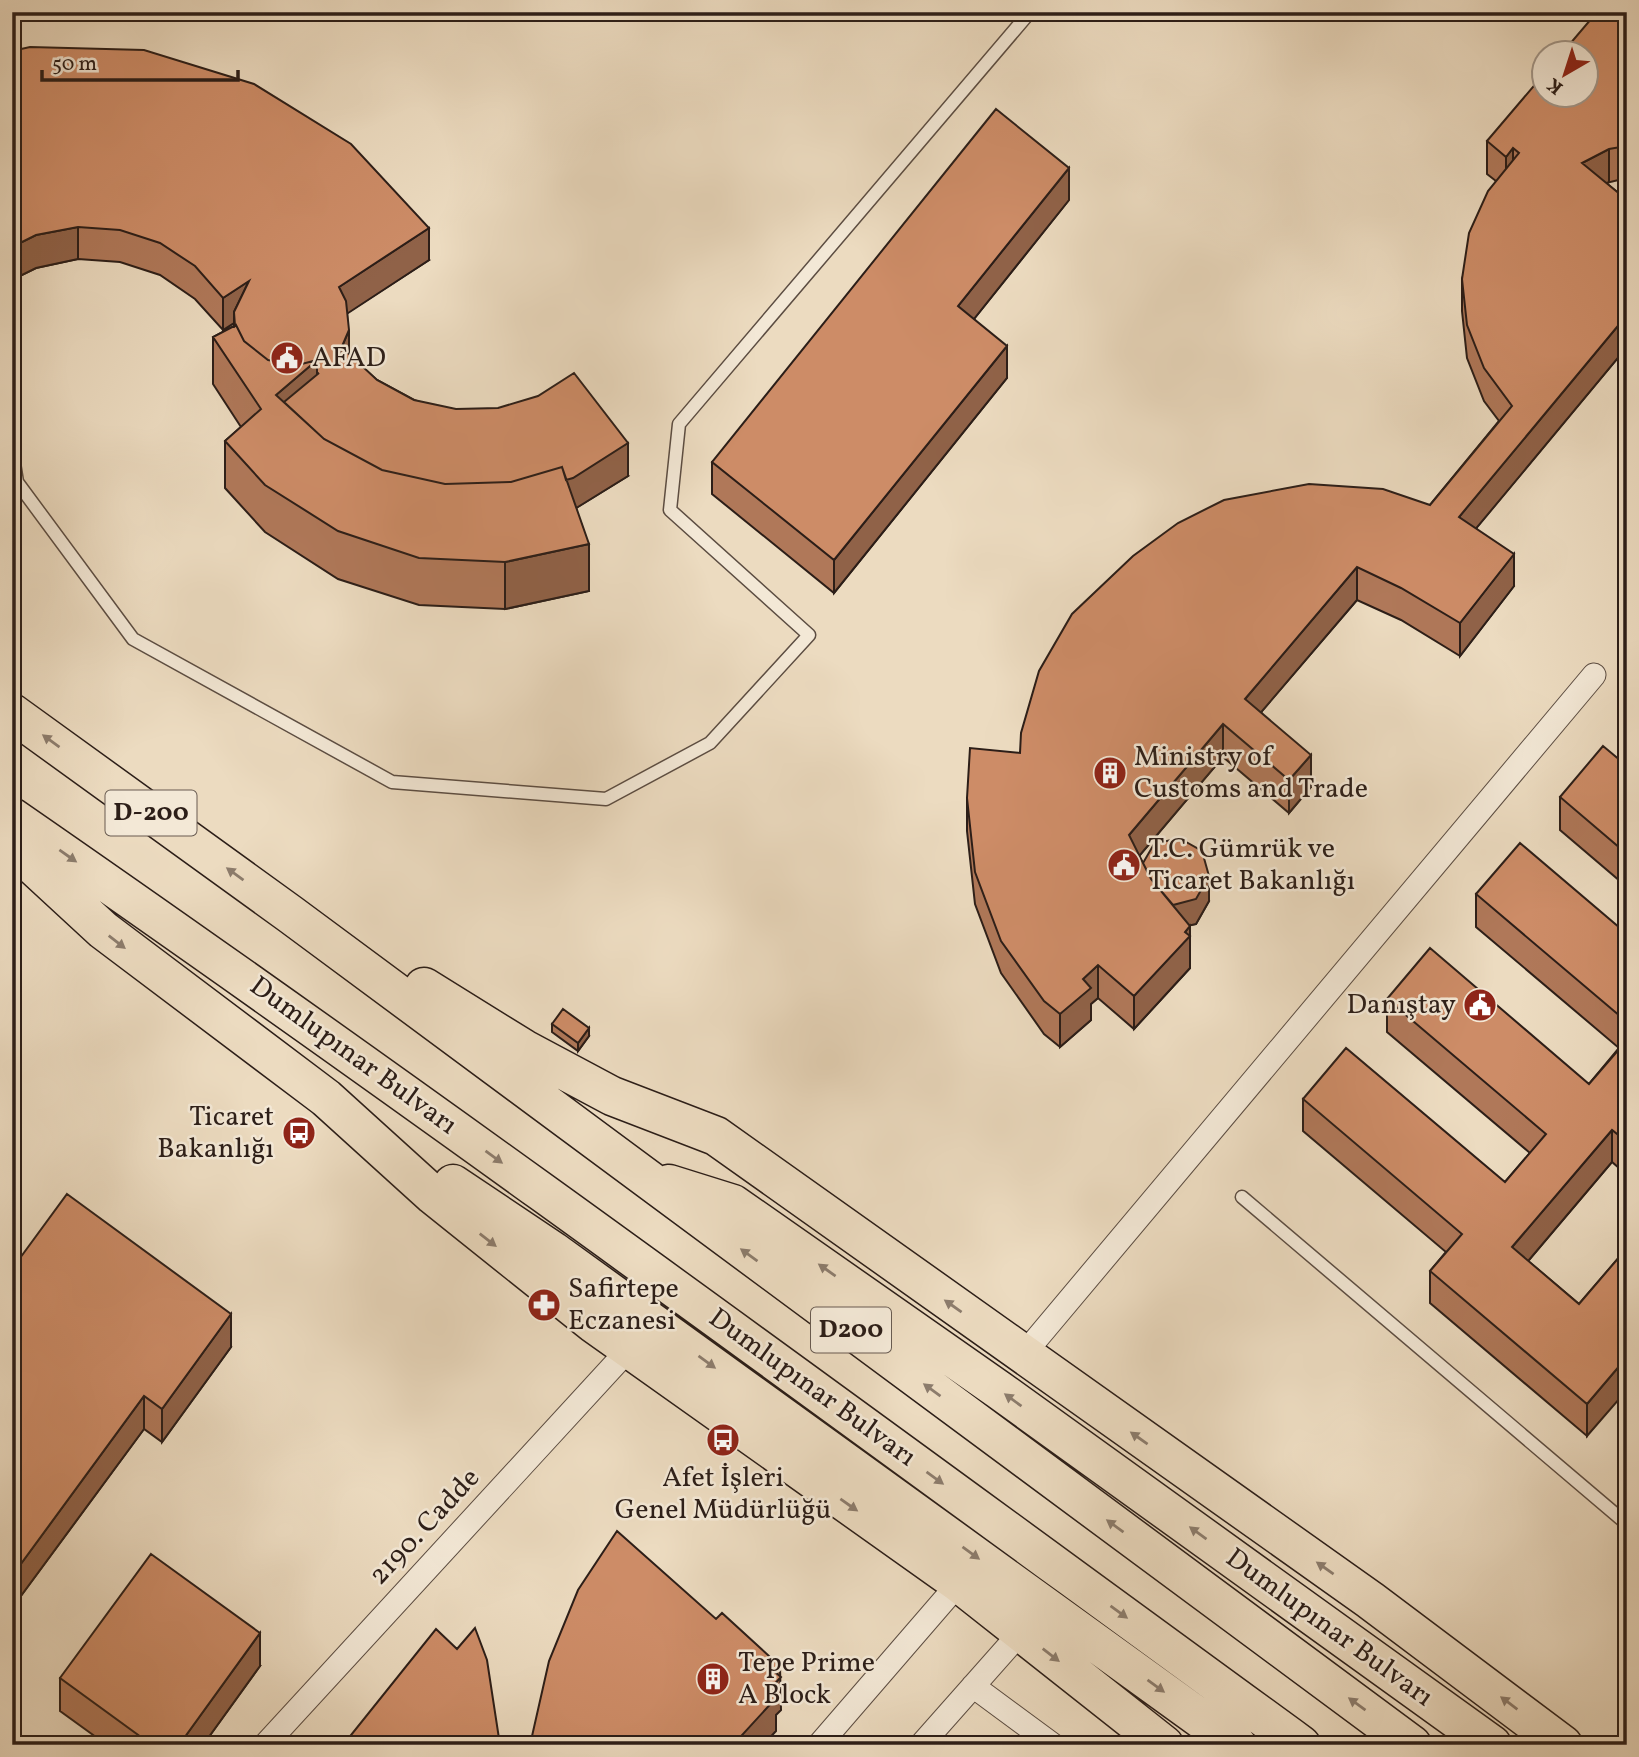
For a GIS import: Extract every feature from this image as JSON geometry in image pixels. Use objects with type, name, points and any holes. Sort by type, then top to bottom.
[{"type":"highway","name":"Dumlupınar Bulvarı","points":[[12,713],[290,914],[1412,1745]]},
{"type":"highway","name":"Dumlupınar Bulvarı","points":[[12,817],[459,1132],[1301,1745]]},
{"type":"highway","name":"Dumlupınar Bulvarı","points":[[12,846],[103,930],[326,1098],[474,1230],[629,1349],[959,1583],[1164,1745]]},
{"type":"highway","points":[[290,914],[415,982],[579,1079],[612,1096],[716,1136],[1370,1600],[1563,1745]]},
{"type":"highway","points":[[326,1098],[553,1251],[1237,1745]]},
{"type":"highway","name":"Dumlupınar Bulvarı","points":[[639,1174],[733,1204],[999,1390],[1492,1745]]},
{"type":"street","points":[[1023,1355],[1594,674]]},
{"type":"street","name":"2190. Cadde","points":[[265,1745],[629,1349]]},
{"type":"street","points":[[819,1745],[959,1583]]},
{"type":"street","points":[[921,1745],[1021,1632]]},
{"type":"street","points":[[973,1686],[1052,1745]]},
{"type":"lane","points":[[12,451],[15,483],[133,639],[392,782],[606,799],[710,743],[809,635],[670,510],[679,424],[1030,12]]},
{"type":"lane","points":[[1242,1197],[1627,1524]]},
{"type":"building","points":[[1597,12],[1627,13],[1627,146],[1609,149],[1582,163],[1627,200],[1627,315],[1459,517],[1514,554],[1460,623],[1401,588],[1357,567],[1245,699],[1311,755],[1289,780],[1223,724],[1129,835],[1151,879],[1190,926],[1185,932],[1190,936],[1134,996],[1098,965],[1083,979],[1091,988],[1060,1014],[1044,1001],[1001,941],[975,872],[967,798],[970,748],[1020,753],[1021,733],[1039,671],[1072,614],[1133,556],[1178,523],[1224,500],[1309,484],[1383,489],[1430,505],[1512,406],[1484,368],[1467,325],[1462,279],[1469,233],[1488,191],[1519,153],[1513,148],[1506,157],[1487,141],[1530,90],[1530,108],[1600,108],[1600,38],[1575,38]]},
{"type":"building","points":[[30,47],[144,50],[254,84],[351,144],[429,228],[339,287],[346,301],[349,330],[337,358],[346,351],[377,380],[414,400],[456,409],[498,408],[538,396],[574,373],[628,443],[566,480],[562,467],[511,482],[445,484],[382,470],[324,439],[284,402],[319,373],[317,374],[317,360],[298,365],[268,360],[244,341],[235,326],[234,312],[249,281],[223,298],[195,266],[160,243],[120,230],[78,227],[36,235],[12,247],[12,51]]},
{"type":"building","points":[[996,109],[1069,168],[958,306],[1007,346],[834,560],[712,462]]},
{"type":"building","points":[[236,325],[244,341],[268,360],[298,365],[317,360],[276,395],[324,439],[382,470],[445,484],[511,482],[562,467],[589,544],[505,562],[419,558],[338,531],[265,485],[225,441],[261,409],[213,337]]},
{"type":"building","points":[[1603,746],[1627,766],[1627,854],[1560,797]]},
{"type":"building","points":[[1179,838],[1202,851],[1209,876],[1196,899],[1173,905],[1151,879],[1143,863],[1154,844]]},
{"type":"building","points":[[1520,843],[1627,934],[1627,1022],[1476,894]]},
{"type":"building","points":[[1430,948],[1589,1084],[1627,1040],[1627,1142],[1612,1130],[1512,1247],[1579,1304],[1627,1248],[1627,1357],[1587,1404],[1430,1271],[1462,1234],[1303,1099],[1346,1048],[1505,1182],[1546,1134],[1387,999]]},
{"type":"building","points":[[563,1009],[589,1028],[578,1043],[552,1024]]},
{"type":"building","points":[[67,1194],[231,1314],[162,1409],[144,1396],[12,1576],[12,1307],[16,1302],[12,1300],[12,1269]]},
{"type":"building","points":[[617,1531],[716,1619],[722,1613],[780,1666],[775,1672],[781,1677],[768,1691],[776,1698],[733,1745],[530,1745],[549,1661],[578,1590]]},
{"type":"building","points":[[151,1554],[260,1633],[179,1745],[152,1745],[60,1678]]},
{"type":"building","points":[[475,1628],[487,1660],[500,1745],[343,1745],[436,1629],[457,1649]]},
{"type":"place","name":"AFAD","points":[[287,358]]},
{"type":"place","name":"Ministry of Customs and Trade","points":[[1110,773]]},
{"type":"place","name":"T.C. Gümrük ve Ticaret Bakanlığı","points":[[1124,865]]},
{"type":"place","name":"Danıştay","points":[[1480,1005]]},
{"type":"place","name":"Ticaret Bakanlığı","points":[[299,1133]]},
{"type":"place","name":"Safirtepe Eczanesi","points":[[544,1305]]},
{"type":"place","name":"Afet İşleri Genel Müdürlüğü","points":[[723,1440]]},
{"type":"place","name":"Tepe Prime A Block","points":[[713,1679]]}]
